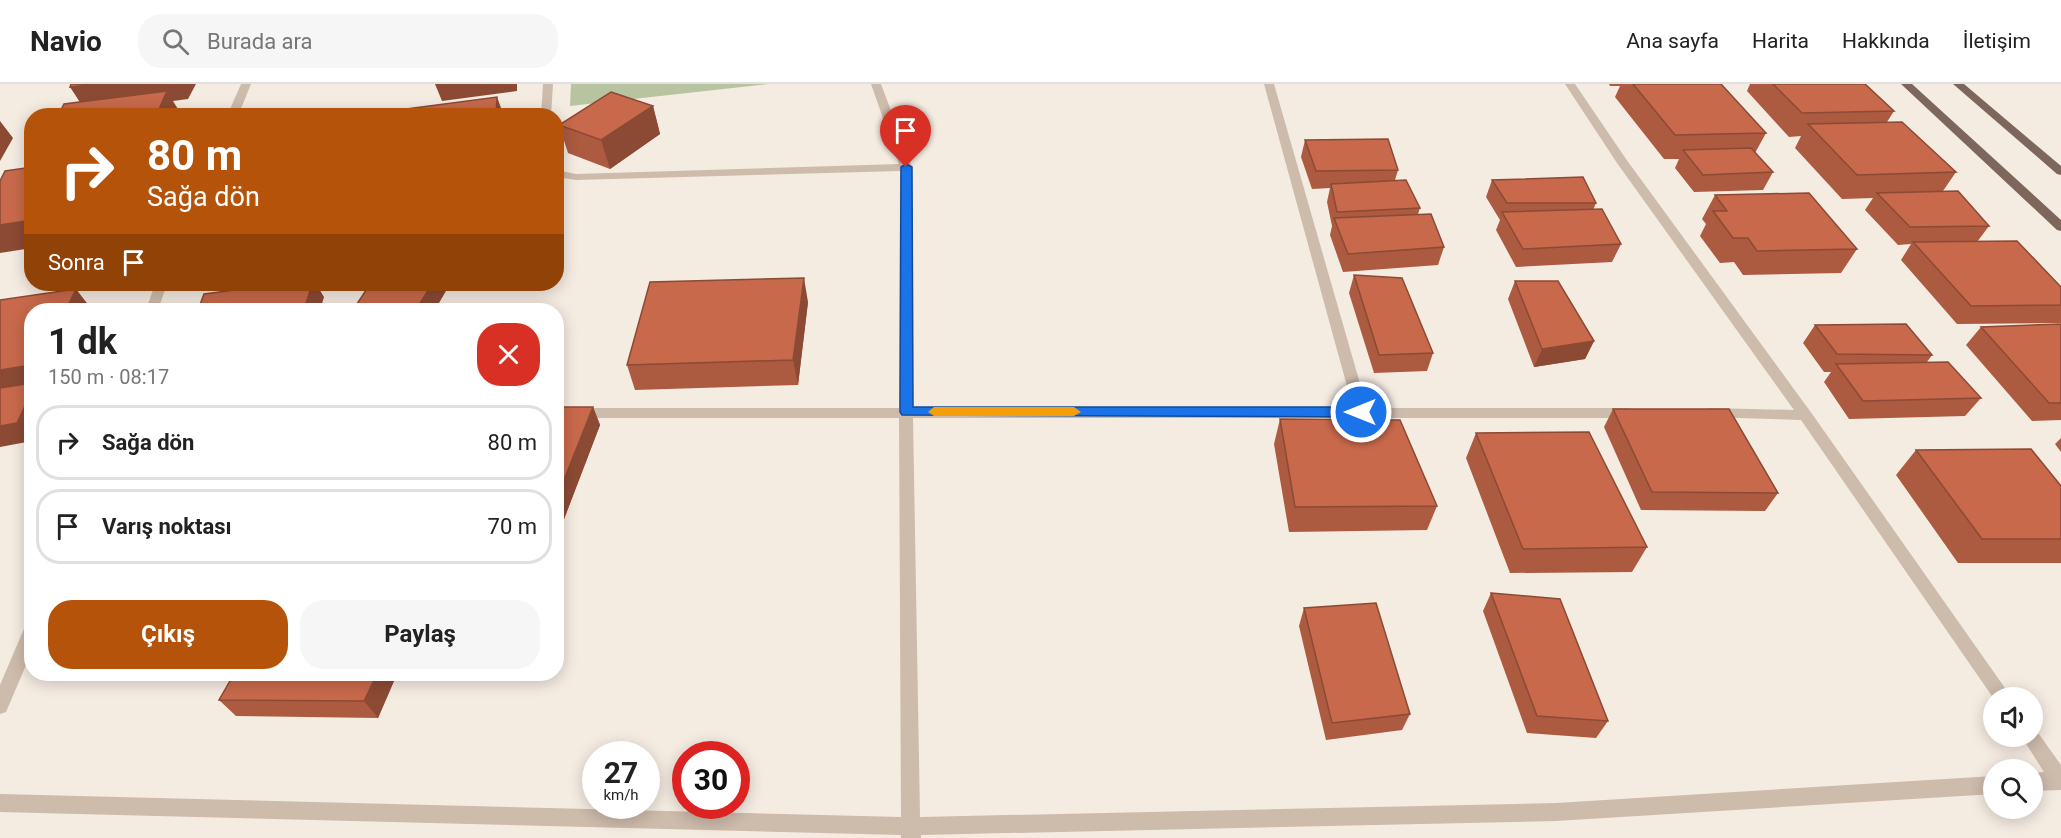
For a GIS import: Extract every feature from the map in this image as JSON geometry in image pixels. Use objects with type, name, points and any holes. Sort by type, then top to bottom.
[{"type":"main road","points":[[1906,84],[2061,227]]},
{"type":"main road","points":[[1958,84],[2061,172]]},
{"type":"street","points":[[236,108],[246,84]]},
{"type":"street","points":[[546,108],[548,84]]},
{"type":"street","points":[[876,84],[906,167],[906,412],[911,832]]},
{"type":"street","points":[[1269,84],[1361,412]]},
{"type":"street","points":[[1570,84],[1621,161],[1804,415],[1994,687]]},
{"type":"street","points":[[564,175],[576,177],[906,167]]},
{"type":"street","points":[[564,413],[1644,413]]},
{"type":"street","points":[[1691,413],[1804,415]]},
{"type":"street","points":[[0,706],[24,648]]},
{"type":"street","points":[[2038,747],[2061,780]]},
{"type":"street","points":[[2043,781],[2061,780]]},
{"type":"street","points":[[0,803],[911,832],[1556,812],[1983,786]]},
{"type":"green space","points":[[571,84],[768,84],[570,106]]},
{"type":"building","points":[[71,84],[96,84],[70,87]]},
{"type":"building","points":[[1633,84],[1721,84],[1766,133],[1675,135]]},
{"type":"building","points":[[1773,84],[1865,84],[1894,111],[1802,113]]},
{"type":"building","points":[[167,91],[160,108],[62,108],[64,104]]},
{"type":"building","points":[[611,92],[653,106],[601,140],[564,127],[564,122]]},
{"type":"building","points":[[497,97],[496,108],[414,108]]},
{"type":"building","points":[[1902,122],[1956,172],[1857,175],[1808,124]]},
{"type":"building","points":[[1388,139],[1398,170],[1316,171],[1305,140]]},
{"type":"building","points":[[1751,148],[1773,172],[1703,175],[1683,150]]},
{"type":"building","points":[[24,168],[24,221],[0,225],[0,181],[5,171]]},
{"type":"building","points":[[1583,177],[1596,203],[1507,203],[1492,180]]},
{"type":"building","points":[[1406,180],[1420,208],[1337,212],[1331,184]]},
{"type":"building","points":[[1958,191],[1989,226],[1910,227],[1877,193]]},
{"type":"building","points":[[1809,193],[1857,249],[1757,251],[1748,238],[1733,238],[1713,211],[1727,211],[1715,195]]},
{"type":"building","points":[[1602,209],[1621,244],[1523,249],[1502,212]]},
{"type":"building","points":[[1431,214],[1444,247],[1348,254],[1334,218]]},
{"type":"building","points":[[2017,241],[2061,287],[2061,305],[1971,306],[1913,242]]},
{"type":"building","points":[[1354,275],[1402,278],[1433,353],[1379,355]]},
{"type":"building","points":[[804,278],[793,360],[627,365],[650,282]]},
{"type":"building","points":[[1515,281],[1558,281],[1594,341],[1542,349]]},
{"type":"building","points":[[75,291],[69,303],[24,303],[24,366],[0,370],[0,300]]},
{"type":"building","points":[[227,291],[310,291],[306,303],[201,303],[204,294]]},
{"type":"building","points":[[365,291],[428,291],[420,303],[358,303]]},
{"type":"building","points":[[1906,324],[1932,355],[1837,354],[1815,325]]},
{"type":"building","points":[[2061,324],[2061,403],[2049,403],[1981,327]]},
{"type":"building","points":[[1948,362],[1981,398],[1863,401],[1836,364]]},
{"type":"building","points":[[24,384],[24,408],[17,423],[0,426],[0,388]]},
{"type":"building","points":[[564,407],[593,407],[564,480]]},
{"type":"building","points":[[1613,409],[1729,409],[1778,493],[1652,492]]},
{"type":"building","points":[[1280,419],[1400,420],[1437,506],[1295,507]]},
{"type":"building","points":[[1589,432],[1647,547],[1523,549],[1476,433]]},
{"type":"building","points":[[2031,449],[2061,486],[2061,539],[1982,539],[1916,450]]},
{"type":"building","points":[[1491,593],[1560,599],[1608,721],[1537,716]]},
{"type":"building","points":[[1376,603],[1410,714],[1332,723],[1304,608]]},
{"type":"building","points":[[230,681],[374,681],[364,701],[219,700]]},
{"type":"slow traffic","points":[[934,412],[1074,412]]},
{"type":"route","points":[[906,167],[906,412],[1361,412]]}]
